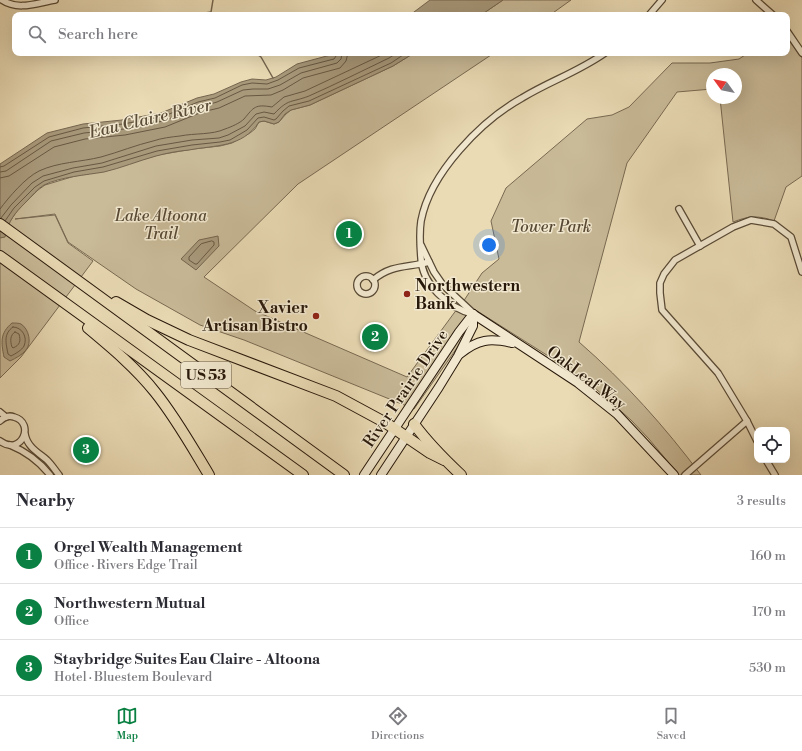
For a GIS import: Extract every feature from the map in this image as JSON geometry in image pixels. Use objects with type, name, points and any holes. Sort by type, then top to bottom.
[{"type":"highway","name":"US 53","points":[[0,224],[344,475]]},
{"type":"highway","name":"US 53","points":[[0,256],[303,475]]},
{"type":"highway","points":[[67,274],[167,330],[225,354],[336,396],[406,436],[430,453],[444,460]]},
{"type":"highway","points":[[46,290],[72,315],[119,354],[146,381],[172,415],[209,475]]},
{"type":"highway","points":[[414,424],[444,460],[461,475]]},
{"type":"street","points":[[2,0],[16,6],[54,0]]},
{"type":"street","points":[[652,12],[662,0]]},
{"type":"street","points":[[756,0],[770,12]]},
{"type":"street","points":[[790,35],[802,53]]},
{"type":"street","points":[[473,314],[462,310],[434,288],[426,277],[421,264],[419,241],[421,220],[431,193],[446,168],[472,137],[496,115],[520,98],[578,70],[600,56]]},
{"type":"street","points":[[679,209],[700,246]]},
{"type":"street","points":[[754,435],[718,373],[662,310],[660,283],[664,274],[675,260],[733,227],[751,220],[774,224],[791,237],[802,272]]},
{"type":"street","points":[[419,241],[429,262],[443,285],[473,314]]},
{"type":"street","points":[[373,280],[380,274],[394,267],[429,262]]},
{"type":"street","name":"OakLeaf Way","points":[[473,314],[578,383],[617,414],[674,475]]},
{"type":"street","name":"River Prairie Drive","points":[[381,475],[458,356],[473,326],[473,314]]},
{"type":"street","name":"River Prairie Drive","points":[[365,473],[459,332],[473,314]]},
{"type":"street","points":[[458,356],[466,349],[481,341],[498,340],[517,344]]},
{"type":"street","points":[[0,412],[6,417]]},
{"type":"street","points":[[0,421],[6,417],[15,417],[22,422],[25,430],[25,438],[32,448],[60,475]]},
{"type":"street","points":[[684,475],[747,421]]},
{"type":"street","points":[[4,444],[19,442],[25,434]]},
{"type":"street","points":[[4,444],[26,452],[41,464],[50,475]]},
{"type":"street","points":[[768,463],[775,475]]},
{"type":"green space","points":[[503,0],[571,0],[554,12],[485,12]]},
{"type":"green space","name":"Tower Park","points":[[790,41],[802,58],[802,176],[786,187],[774,221],[754,217],[744,218],[733,222],[721,104],[742,104],[742,68],[706,68],[706,90],[677,92],[627,163],[579,342],[596,357],[644,406],[701,475],[679,475],[631,420],[596,389],[564,366],[463,302],[482,273],[499,259],[491,221],[506,188],[587,119],[612,115],[629,107],[672,63],[710,63],[739,59],[744,56],[790,56]]},
{"type":"green space","name":"Lake Altoona Trail","points":[[409,56],[490,56],[298,184],[204,277],[255,311],[407,377],[457,309],[476,321],[414,409],[244,340],[200,325],[136,289],[68,242],[55,214],[15,219],[55,215],[68,243],[93,261],[21,357],[0,378],[0,236],[17,211],[38,190],[45,185],[75,176],[104,171],[158,155],[232,143],[250,133],[255,129],[259,122],[264,121],[274,124],[279,122],[291,110],[310,105],[393,66]]},
{"type":"water","points":[[430,0],[503,0],[485,12],[414,12]]},
{"type":"water","name":"Eau Claire River","points":[[327,56],[409,56],[393,66],[310,105],[291,110],[285,114],[279,122],[274,124],[264,121],[259,122],[245,137],[236,141],[218,146],[164,154],[104,172],[65,178],[50,182],[37,191],[18,210],[8,226],[5,237],[0,238],[0,164],[47,133],[83,124],[122,120],[161,113],[197,98],[214,94],[241,82],[252,79],[266,80],[276,77],[297,64]]},
{"type":"water","points":[[218,236],[219,246],[196,270],[181,259],[199,240]]},
{"type":"water","points":[[12,323],[24,326],[29,336],[29,344],[24,352],[10,361],[4,357],[2,338],[5,330]]},
{"type":"waterway","points":[[211,12],[213,0]]},
{"type":"waterway","points":[[260,56],[273,78]]},
{"type":"place","name":"Orgel Wealth Management","points":[[349,234]]},
{"type":"place","name":"Northwestern Bank","points":[[407,294]]},
{"type":"place","name":"Xavier Artisan Bistro","points":[[316,316]]},
{"type":"place","name":"Northwestern Mutual","points":[[375,337]]},
{"type":"place","name":"Staybridge Suites Eau Claire - Altoona","points":[[86,450]]}]
